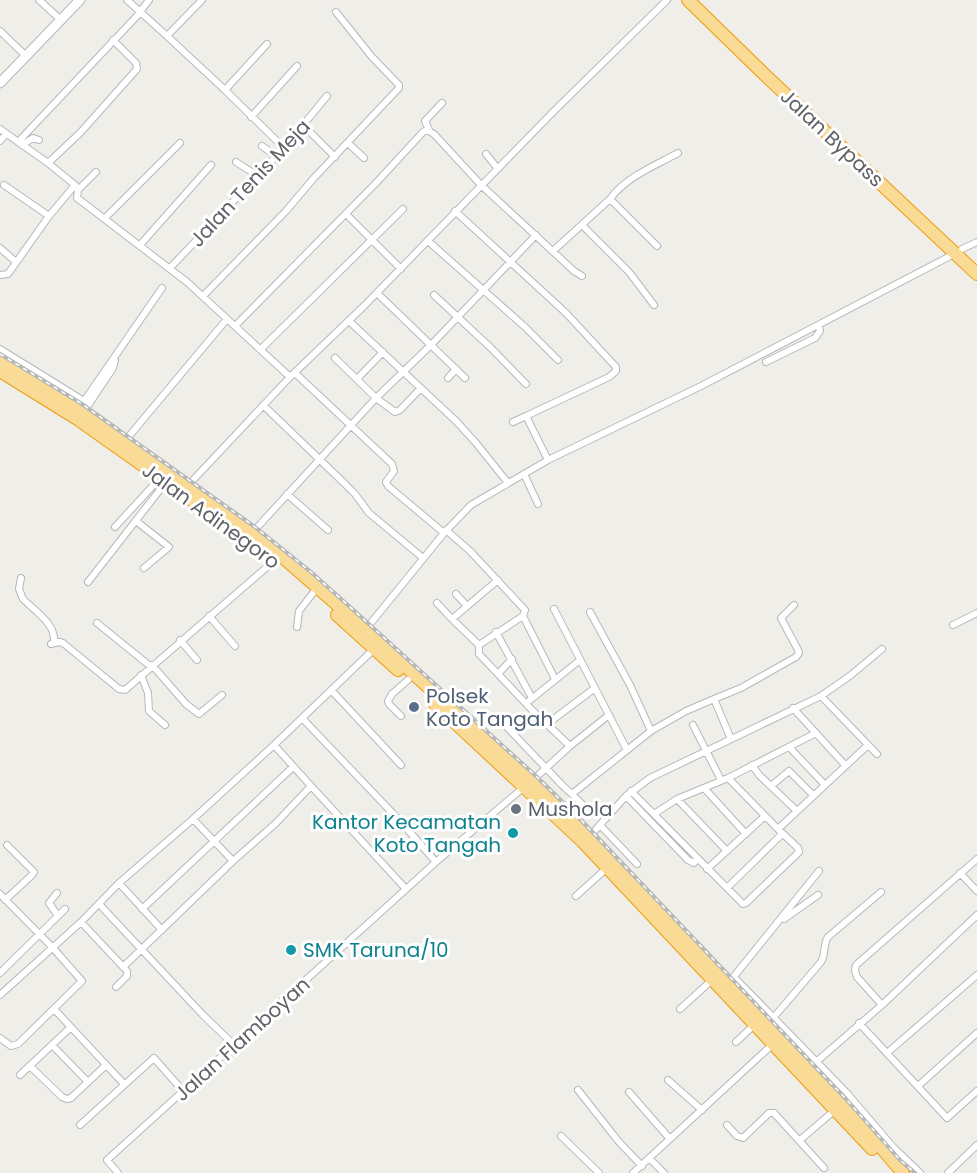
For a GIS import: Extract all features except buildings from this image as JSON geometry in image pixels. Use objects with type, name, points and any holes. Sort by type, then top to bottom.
[{"type":"highway","name":"Jalan Bypass","points":[[688,0],[774,84],[959,251],[977,263]]},
{"type":"highway","name":"Jalan Bypass","points":[[698,0],[959,251],[977,274]]},
{"type":"highway","points":[[0,360],[82,408],[125,441],[171,482],[193,489],[252,533],[365,629],[528,784],[589,837],[668,925],[713,980],[893,1173]]},
{"type":"highway","name":"Jalan Adinegoro","points":[[0,371],[79,420],[171,482]]},
{"type":"highway","name":"Jalan Adinegoro","points":[[193,489],[528,784]]},
{"type":"highway","points":[[528,784],[607,868],[731,980],[844,1104],[903,1173]]},
{"type":"street","points":[[39,0],[61,20]]},
{"type":"street","points":[[0,83],[80,0]]},
{"type":"street","points":[[127,0],[284,148]]},
{"type":"street","points":[[20,144],[149,0]]},
{"type":"street","points":[[167,36],[202,0]]},
{"type":"street","points":[[193,489],[263,405],[350,321],[455,211],[667,0]]},
{"type":"street","points":[[203,296],[286,211],[400,87],[372,57],[336,12]]},
{"type":"street","points":[[0,31],[26,56]]},
{"type":"street","points":[[48,163],[80,133],[137,69],[136,63],[112,40]]},
{"type":"street","points":[[225,90],[267,44]]},
{"type":"street","points":[[251,117],[297,66]]},
{"type":"street","name":"Jalan Tenis Meja","points":[[170,268],[284,148],[327,96]]},
{"type":"street","points":[[442,104],[424,121],[429,130],[481,185],[582,276]]},
{"type":"street","points":[[303,125],[335,157]]},
{"type":"street","points":[[235,326],[423,132],[429,130]]},
{"type":"street","points":[[0,141],[3,131],[48,163],[76,188],[77,198],[170,268],[393,466],[394,471],[387,480],[387,486],[445,531],[524,607],[523,616],[479,645]]},
{"type":"street","points":[[20,144],[33,138],[39,140]]},
{"type":"street","points":[[104,219],[180,143]]},
{"type":"street","points":[[348,143],[364,158]]},
{"type":"street","points":[[262,146],[276,156]]},
{"type":"street","points":[[554,250],[610,200],[617,190],[630,180],[678,153]]},
{"type":"street","points":[[486,154],[498,169]]},
{"type":"street","points":[[236,162],[258,176]]},
{"type":"street","points":[[140,245],[211,165]]},
{"type":"street","points":[[0,275],[8,274],[49,216],[76,188],[96,172]]},
{"type":"street","points":[[4,185],[49,216]]},
{"type":"street","points":[[610,200],[657,246]]},
{"type":"street","points":[[261,349],[403,209]]},
{"type":"street","points":[[455,211],[566,313],[614,362],[617,369],[614,374],[603,380],[513,422]]},
{"type":"street","points":[[346,214],[401,269]]},
{"type":"street","points":[[582,225],[629,272],[654,305]]},
{"type":"street","points":[[252,533],[376,398],[431,345],[536,235]]},
{"type":"street","points":[[428,241],[558,360]]},
{"type":"street","points":[[365,629],[445,531],[471,505],[548,460],[691,391],[977,242]]},
{"type":"street","points":[[0,249],[15,262]]},
{"type":"street","points":[[82,408],[113,368],[116,357],[162,288]]},
{"type":"street","points":[[377,293],[465,378]]},
{"type":"street","points":[[434,296],[491,348],[526,384]]},
{"type":"street","points":[[125,441],[227,319]]},
{"type":"street","points":[[350,321],[471,437],[508,483]]},
{"type":"street","points":[[766,362],[815,338],[820,332],[819,325]]},
{"type":"street","points":[[0,348],[82,408]]},
{"type":"street","points":[[357,379],[383,352]]},
{"type":"street","points":[[335,358],[388,408],[397,411],[421,388]]},
{"type":"street","points":[[448,378],[456,369]]},
{"type":"street","points":[[82,408],[93,393]]},
{"type":"street","points":[[263,405],[356,494],[369,513],[423,558]]},
{"type":"street","points":[[526,416],[548,460]]},
{"type":"street","points":[[524,474],[538,504]]},
{"type":"street","points":[[88,582],[136,521],[171,482]]},
{"type":"street","points":[[116,527],[171,482]]},
{"type":"street","points":[[287,494],[328,530]]},
{"type":"street","points":[[136,521],[169,547],[144,568]]},
{"type":"street","points":[[21,578],[22,599],[52,628],[55,635],[52,643],[63,643],[119,689],[127,688],[274,561]]},
{"type":"street","points":[[452,619],[498,580]]},
{"type":"street","points":[[297,627],[299,611],[313,593]]},
{"type":"street","points":[[456,594],[467,606]]},
{"type":"street","points":[[437,603],[479,645],[479,654],[529,701],[547,724],[570,746]]},
{"type":"street","points":[[573,794],[651,730],[686,711],[741,688],[796,657],[798,650],[781,618],[794,605]]},
{"type":"street","points":[[554,609],[627,750]]},
{"type":"street","points":[[590,612],[630,685],[651,730]]},
{"type":"street","points":[[953,626],[977,613]]},
{"type":"street","points":[[209,616],[235,646]]},
{"type":"street","points":[[523,616],[555,679]]},
{"type":"street","points":[[98,623],[151,666],[199,714],[222,694]]},
{"type":"street","points":[[496,632],[512,659],[529,701]]},
{"type":"street","points":[[180,640],[197,660]]},
{"type":"street","points":[[0,995],[100,905],[119,883],[274,745],[374,649]]},
{"type":"street","points":[[589,837],[628,794],[657,774],[821,696],[882,649]]},
{"type":"street","points":[[498,674],[512,659]]},
{"type":"street","points":[[529,701],[580,660]]},
{"type":"street","points":[[141,675],[148,693],[149,711],[165,725]]},
{"type":"street","points":[[401,716],[388,701],[392,694],[409,679]]},
{"type":"street","points":[[547,724],[595,688]]},
{"type":"street","points":[[331,690],[401,765]]},
{"type":"street","points":[[821,696],[877,754]]},
{"type":"street","points":[[714,699],[732,739]]},
{"type":"street","points":[[793,708],[845,765]]},
{"type":"street","name":"Jalan Flamboyan","points":[[118,1173],[107,1160],[436,862],[545,767],[609,715]]},
{"type":"street","points":[[302,717],[436,862]]},
{"type":"street","points":[[503,723],[582,804]]},
{"type":"street","points":[[628,794],[654,814],[741,903],[746,903],[799,852],[798,848],[724,779],[705,751],[693,725]]},
{"type":"street","points":[[654,814],[677,799],[790,748],[816,733]]},
{"type":"street","points":[[274,745],[406,889]]},
{"type":"street","points":[[727,888],[813,795],[868,745]]},
{"type":"street","points":[[790,748],[825,785]]},
{"type":"street","points":[[752,765],[797,812]]},
{"type":"street","points":[[142,909],[293,767]]},
{"type":"street","points":[[771,786],[789,771],[813,795]]},
{"type":"street","points":[[123,967],[276,823],[311,786]]},
{"type":"street","points":[[704,788],[746,834]]},
{"type":"street","points":[[628,794],[688,860],[694,863],[698,859]]},
{"type":"street","points":[[677,799],[727,851]]},
{"type":"street","points":[[707,869],[765,816]]},
{"type":"street","points":[[193,819],[233,861]]},
{"type":"street","points":[[600,825],[637,864]]},
{"type":"street","points":[[5,900],[34,872],[7,845]]},
{"type":"street","points":[[882,1005],[857,977],[856,965],[977,859]]},
{"type":"street","points":[[576,896],[607,868]]},
{"type":"street","points":[[819,871],[731,980],[774,1017],[846,1092],[907,1162],[920,1173]]},
{"type":"street","points":[[960,873],[977,891]]},
{"type":"street","points":[[119,883],[162,930]]},
{"type":"street","points":[[774,1017],[821,962],[828,937],[881,892]]},
{"type":"street","points":[[57,893],[49,903],[58,916]]},
{"type":"street","points":[[0,894],[82,981],[14,1046],[7,1045],[0,1038]]},
{"type":"street","points":[[779,922],[818,895]]},
{"type":"street","points":[[100,905],[235,1046]]},
{"type":"street","points":[[0,973],[65,909]]},
{"type":"street","points":[[816,1062],[882,1005],[977,915]]},
{"type":"street","points":[[81,922],[128,974],[116,987]]},
{"type":"street","points":[[887,1053],[977,975]]},
{"type":"street","points":[[680,1009],[713,980]]},
{"type":"street","points":[[54,1009],[124,1084]]},
{"type":"street","points":[[859,1023],[947,1118],[977,1091]]},
{"type":"street","points":[[736,1042],[755,1024]]},
{"type":"street","points":[[20,1075],[71,1027]]},
{"type":"street","points":[[918,1086],[977,1033]]},
{"type":"street","points":[[633,1173],[774,1044]]},
{"type":"street","points":[[52,1045],[88,1082]]},
{"type":"street","points":[[80,1125],[154,1058],[184,1092]]},
{"type":"street","points":[[30,1066],[64,1099],[71,1098],[106,1065]]},
{"type":"street","points":[[668,1080],[702,1110]]},
{"type":"street","points":[[578,1089],[619,1142],[642,1166]]},
{"type":"street","points":[[629,1092],[670,1139]]},
{"type":"street","points":[[800,1140],[836,1110]]},
{"type":"street","points":[[727,1125],[737,1136],[743,1138],[772,1112],[824,1168]]},
{"type":"street","points":[[561,1136],[599,1173]]},
{"type":"street","points":[[948,1173],[977,1145]]},
{"type":"street","points":[[649,1158],[664,1173]]},
{"type":"railway","points":[[0,354],[82,404],[255,527],[311,572],[537,777],[582,821],[846,1099],[900,1160],[915,1173]]},
{"type":"place","name":"Polsek Koto Tangah","points":[[414,707]]},
{"type":"place","name":"Mushola","points":[[516,809]]},
{"type":"place","name":"Kantor Kecamatan Koto Tangah","points":[[513,833]]},
{"type":"place","name":"SMK Taruna/10","points":[[291,950]]}]
